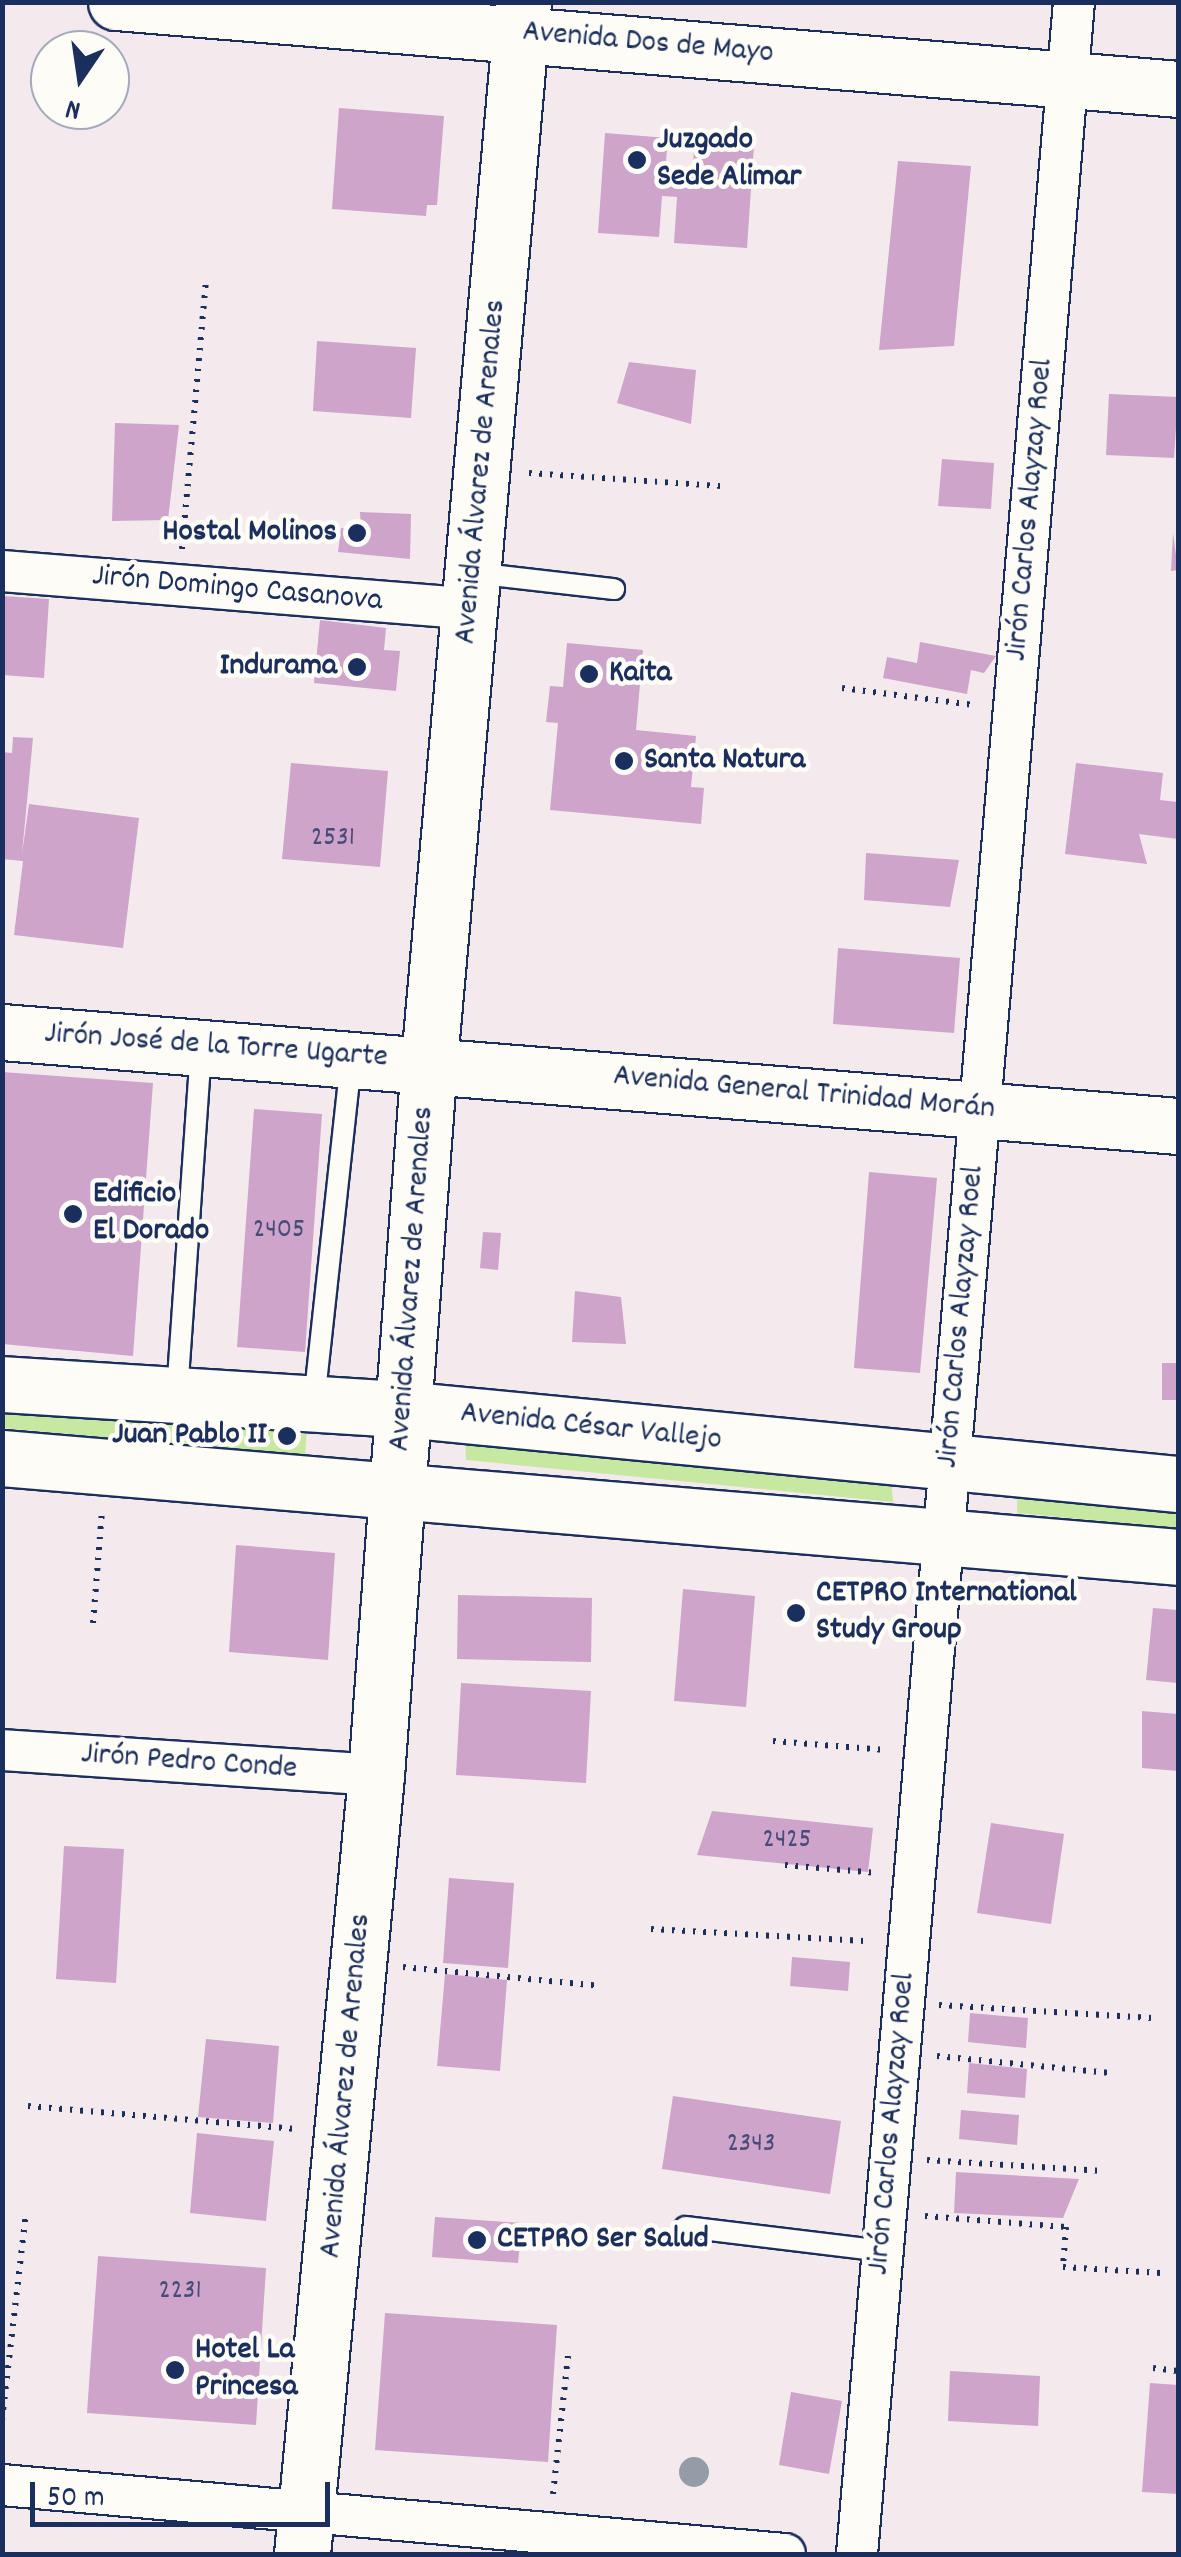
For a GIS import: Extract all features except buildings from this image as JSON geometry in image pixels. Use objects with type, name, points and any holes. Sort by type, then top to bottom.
[{"type":"main road","name":"Avenida Dos de Mayo","points":[[116,2],[522,18],[1178,89]]},
{"type":"main road","name":"Avenida Álvarez de Arenales","points":[[304,2534],[376,1776],[430,1061],[522,18]]},
{"type":"main road","name":"Jirón José de la Torre Ugarte","points":[[2,1032],[430,1061]]},
{"type":"main road","name":"Avenida General Trinidad Morán","points":[[430,1061],[1178,1126]]},
{"type":"main road","name":"Avenida César Vallejo","points":[[2,1384],[403,1409],[1178,1484]]},
{"type":"main road","points":[[2,1458],[1178,1557]]},
{"type":"street","name":"Jirón Carlos Alayzay Roel","points":[[856,2554],[1074,2]]},
{"type":"street","name":"Jirón Domingo Casanova","points":[[2,571],[179,585],[472,591]]},
{"type":"street","name":"Jirón Pedro Conde","points":[[2,1750],[376,1776]]},
{"type":"street","points":[[2,2485],[304,2534],[549,2534],[785,2554]]},
{"type":"lane","points":[[472,591],[614,589]]},
{"type":"lane","points":[[177,1394],[201,1046]]},
{"type":"lane","points":[[314,1404],[351,1056]]},
{"type":"lane","points":[[685,2227],[884,2232]]},
{"type":"path","points":[[179,585],[206,281]]},
{"type":"path","points":[[482,470],[722,486]]},
{"type":"path","points":[[842,688],[1014,710]]},
{"type":"path","points":[[92,1623],[105,1466]]},
{"type":"path","points":[[773,1740],[924,1754]]},
{"type":"path","points":[[784,1865],[914,1876]]},
{"type":"path","points":[[651,1929],[908,1943]]},
{"type":"path","points":[[357,1962],[601,1986]]},
{"type":"path","points":[[904,2002],[1153,2018]]},
{"type":"path","points":[[899,2053],[1110,2072]]},
{"type":"path","points":[[28,2106],[343,2134]]},
{"type":"path","points":[[890,2157],[1100,2172]]},
{"type":"path","points":[[2,2420],[26,2213]]},
{"type":"path","points":[[884,2232],[1066,2227],[1063,2267],[1160,2273]]},
{"type":"path","points":[[549,2534],[568,2356]]},
{"type":"path","points":[[1153,2368],[1178,2371]]},
{"type":"green space","points":[[2,1400],[307,1427],[305,1456],[3,1428]]},
{"type":"green space","points":[[465,1430],[891,1477],[893,1502],[466,1460]]},
{"type":"green space","points":[[1018,1478],[1178,1492],[1178,1528],[1017,1513]]},
{"type":"place","name":"Juzgado Sede Alimar","points":[[637,160]]},
{"type":"place","name":"Hostal Molinos","points":[[357,533]]},
{"type":"place","name":"Indurama","points":[[357,667]]},
{"type":"place","name":"Kaita","points":[[589,674]]},
{"type":"place","name":"Santa Natura","points":[[624,761]]},
{"type":"place","name":"Edificio El Dorado","points":[[73,1214]]},
{"type":"place","name":"Juan Pablo II","points":[[287,1436]]},
{"type":"place","name":"CETPRO International Study Group","points":[[796,1613]]},
{"type":"place","name":"CETPRO Ser Salud","points":[[477,2240]]},
{"type":"place","name":"Hotel La Princesa","points":[[175,2370]]}]
